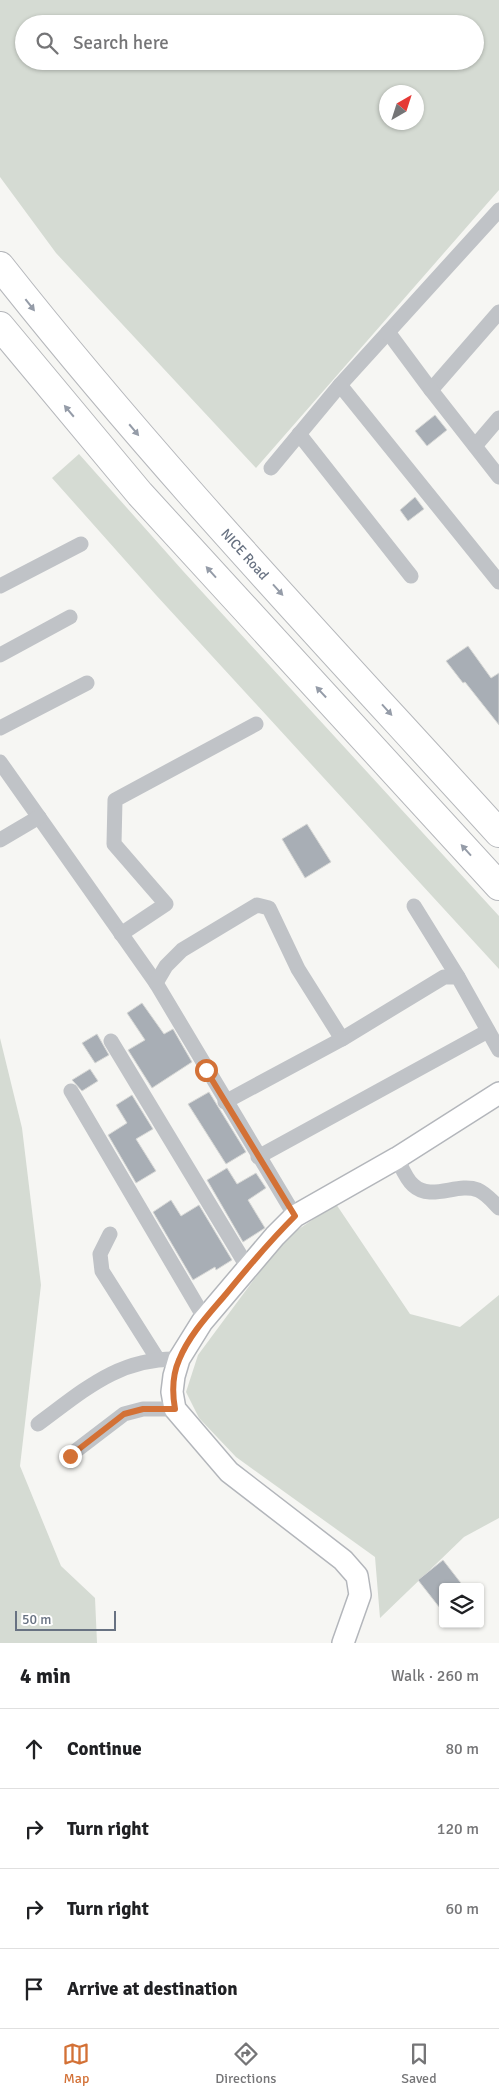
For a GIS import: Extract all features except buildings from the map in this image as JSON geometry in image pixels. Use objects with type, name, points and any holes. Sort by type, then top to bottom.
[{"type":"highway","name":"NICE Road","points":[[0,266],[54,334],[154,453],[499,833]]},
{"type":"highway","points":[[0,326],[140,494],[499,886]]},
{"type":"street","points":[[271,468],[340,385],[499,210]]},
{"type":"street","points":[[431,390],[499,312]]},
{"type":"street","points":[[388,332],[499,477]]},
{"type":"street","points":[[340,385],[499,582]]},
{"type":"street","points":[[475,446],[499,418]]},
{"type":"street","points":[[299,434],[412,576]]},
{"type":"street","points":[[0,586],[81,544]]},
{"type":"street","points":[[0,655],[70,617]]},
{"type":"street","points":[[0,728],[87,682]]},
{"type":"street","points":[[121,934],[166,904],[114,844],[116,800],[256,724]]},
{"type":"street","points":[[0,762],[156,984],[295,1216]]},
{"type":"street","points":[[0,840],[39,817]]},
{"type":"street","points":[[156,984],[166,966],[182,950],[256,905],[269,908],[298,968],[342,1039]]},
{"type":"street","points":[[414,906],[458,977],[499,1050]]},
{"type":"street","points":[[225,1102],[342,1039],[444,977],[458,977]]},
{"type":"street","points":[[258,1157],[488,1032]]},
{"type":"street","points":[[111,1041],[248,1268]]},
{"type":"street","points":[[71,1091],[205,1319]]},
{"type":"street","points":[[344,1643],[360,1595],[357,1576],[343,1560],[229,1472],[175,1409],[172,1392],[174,1376],[179,1359],[205,1319],[295,1216],[397,1158],[499,1093]]},
{"type":"street","points":[[397,1158],[412,1185],[423,1191],[434,1192],[462,1187],[478,1190],[499,1208]]},
{"type":"street","points":[[110,1234],[100,1254],[102,1271],[157,1358]]},
{"type":"street","points":[[38,1424],[96,1382],[130,1365],[157,1358],[179,1359]]},
{"type":"street","points":[[70,1456],[124,1414],[143,1409],[175,1409]]},
{"type":"shaded area","points":[[0,0],[499,0],[499,190],[256,468],[56,253],[0,177]]},
{"type":"shaded area","points":[[79,454],[183,571],[499,916],[499,969],[156,595],[52,478]]},
{"type":"shaded area","points":[[0,1038],[22,1128],[41,1285],[20,1466],[61,1566],[95,1598],[97,1643],[0,1643]]},
{"type":"shaded area","points":[[336,1204],[410,1314],[460,1327],[499,1295],[499,1518],[464,1537],[380,1618],[375,1557],[236,1457],[199,1418],[186,1392],[198,1355],[284,1239]]},
{"type":"route","points":[[70,1456],[124,1414],[143,1409],[175,1409],[172,1392],[174,1376],[179,1359],[185,1349],[205,1319],[275,1236],[295,1216],[206,1070]]}]
